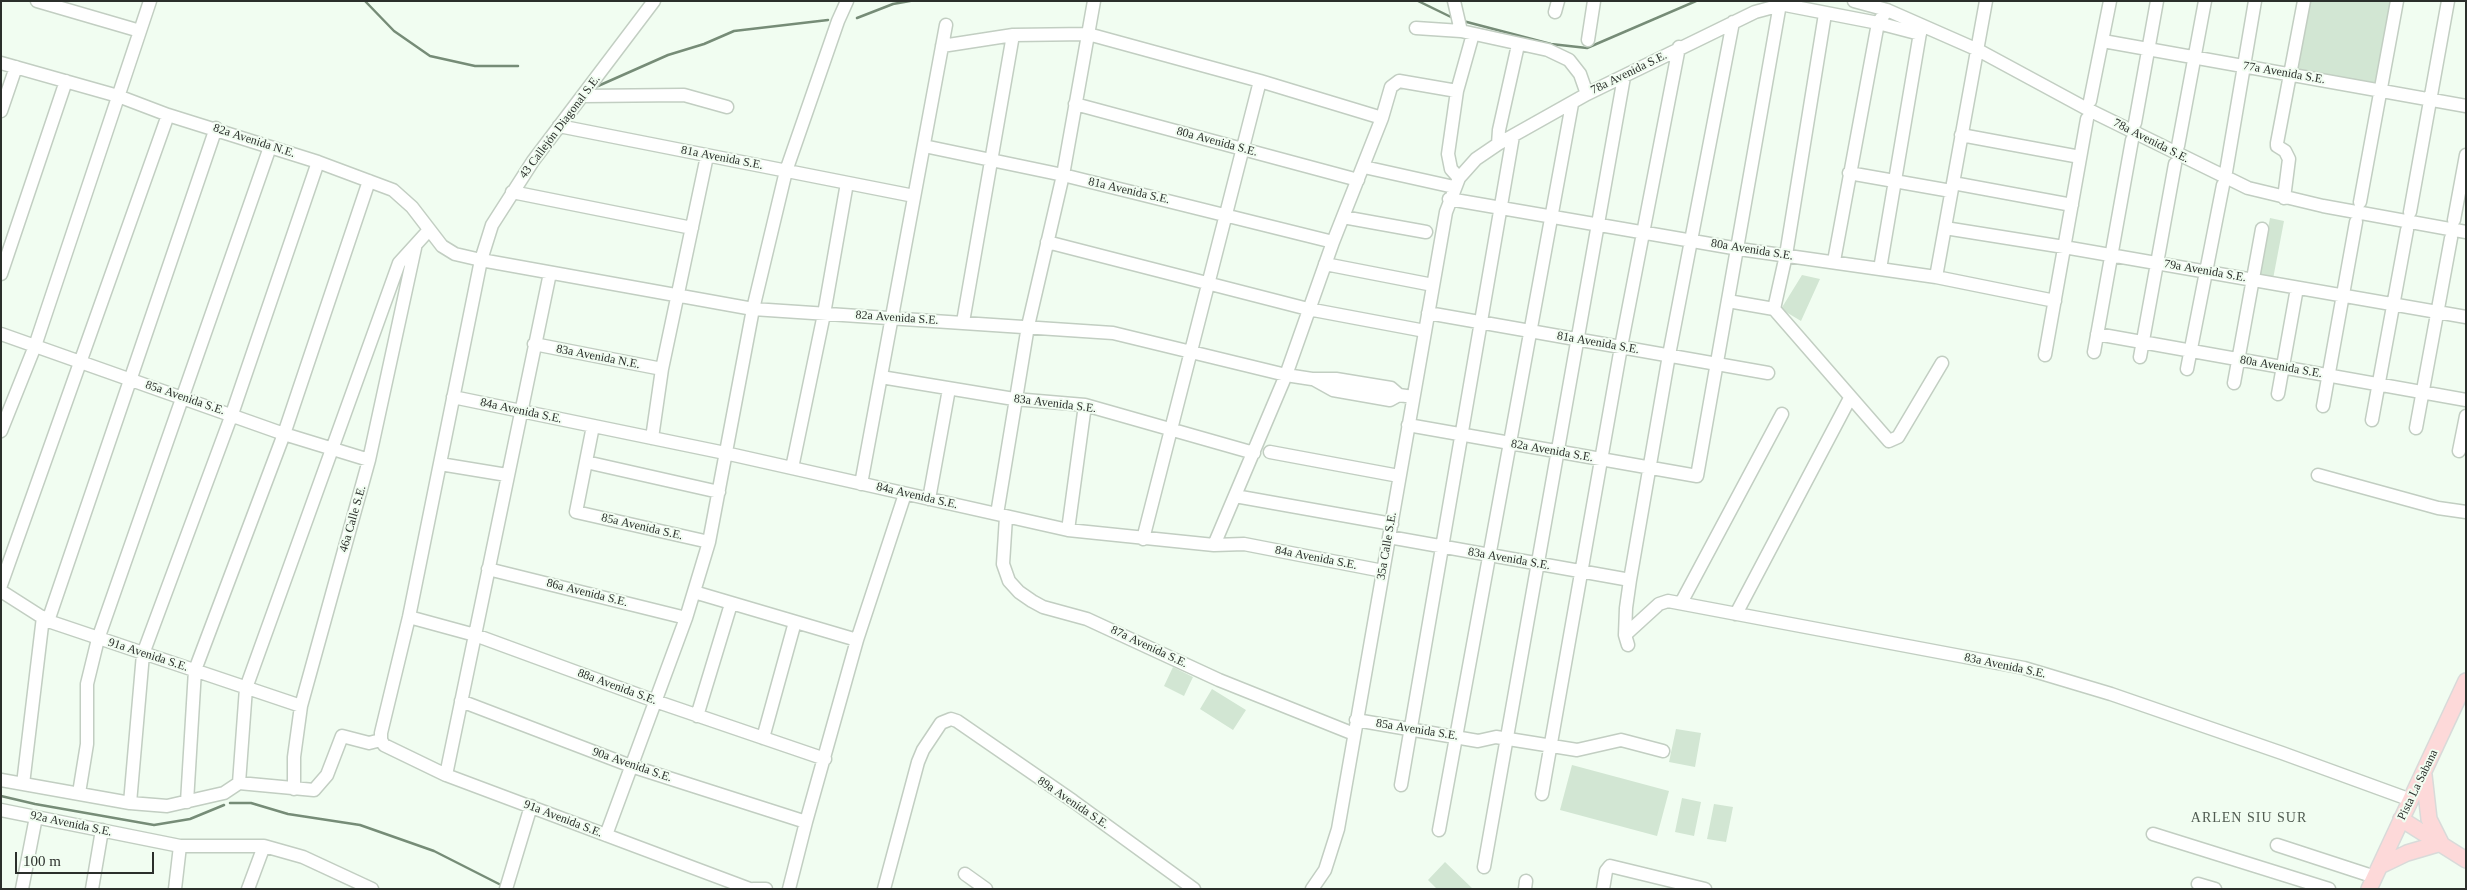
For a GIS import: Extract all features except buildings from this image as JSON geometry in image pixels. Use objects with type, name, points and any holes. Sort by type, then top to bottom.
[{"type":"main road","name":"Pista La Sabana","points":[[2374,877],[2466,682]]},
{"type":"main road","points":[[2424,773],[2429,819],[2441,843]]},
{"type":"main road","points":[[2401,819],[2466,860]]},
{"type":"main road","points":[[2374,877],[2407,853],[2441,843]]},
{"type":"street","points":[[37,1],[140,31]]},
{"type":"street","points":[[1,432],[36,346],[150,1]]},
{"type":"street","name":"43 Callejón Diagonal S.E.","points":[[381,740],[381,733],[409,617],[481,260],[492,225],[512,192],[654,1]]},
{"type":"street","points":[[606,835],[686,618],[709,542],[752,309],[786,171],[834,31],[847,1]]},
{"type":"street","name":"87a Avenida S.E.","points":[[1094,1],[1063,175],[1028,326],[1014,399],[1002,516],[1003,564],[1009,581],[1032,601],[1043,607],[1088,619],[1219,680],[1354,734]]},
{"type":"street","points":[[1454,1],[1467,32],[1448,154],[1454,188]]},
{"type":"street","points":[[1588,40],[1594,1]]},
{"type":"street","name":"78a Avenida S.E.","points":[[1416,28],[1467,32],[1548,50],[1568,60],[1580,74],[1587,94],[1733,22],[1780,4],[1796,1]]},
{"type":"street","name":"78a Avenida S.E.","points":[[1854,1],[1887,10],[1921,29],[1978,50],[2224,178],[2284,198],[2466,232]]},
{"type":"street","points":[[1936,277],[1960,135],[1986,1]]},
{"type":"street","points":[[2090,101],[2110,1]]},
{"type":"street","points":[[2135,123],[2157,1]]},
{"type":"street","points":[[2178,146],[2205,1]]},
{"type":"street","points":[[2187,369],[2256,1]]},
{"type":"street","points":[[2284,198],[2289,159],[2288,154],[2279,149],[2277,142],[2304,1]]},
{"type":"street","points":[[2360,202],[2397,1]]},
{"type":"street","points":[[2410,212],[2448,1]]},
{"type":"street","points":[[1717,364],[1739,249],[1780,4],[1825,14],[1921,29],[1880,269]]},
{"type":"street","points":[[1834,261],[1878,23],[1887,10]]},
{"type":"street","points":[[1774,309],[1786,255],[1825,14]]},
{"type":"street","points":[[1630,580],[1669,356],[1693,240],[1733,22]]},
{"type":"street","points":[[861,484],[946,25]]},
{"type":"street","points":[[942,46],[1014,35],[1088,34],[1260,81],[1382,118]]},
{"type":"street","points":[[963,322],[1014,35]]},
{"type":"street","name":"77a Avenida S.E.","points":[[2103,41],[2466,106]]},
{"type":"street","points":[[1498,144],[1499,130],[1518,44]]},
{"type":"street","points":[[1542,794],[1621,347],[1645,231],[1679,47]]},
{"type":"street","name":"82a Avenida N.E.","points":[[1,63],[118,96],[168,115],[216,128],[318,162],[393,190],[412,207],[442,246],[454,254],[481,260]]},
{"type":"street","points":[[1,111],[16,67]]},
{"type":"street","points":[[1484,867],[1576,339],[1624,77]]},
{"type":"street","points":[[1,274],[66,81]]},
{"type":"street","points":[[1143,539],[1260,81]]},
{"type":"street","points":[[1214,545],[1286,375],[1332,242],[1364,167],[1382,118],[1390,87],[1399,81],[1457,91]]},
{"type":"street","points":[[1454,188],[1476,159],[1498,144],[1587,94]]},
{"type":"street","points":[[583,96],[684,95],[727,107]]},
{"type":"street","name":"80a Avenida S.E.","points":[[1075,104],[1358,180]]},
{"type":"street","points":[[1440,830],[1572,104]]},
{"type":"street","points":[[1,585],[168,115]]},
{"type":"street","points":[[2044,356],[2087,118]]},
{"type":"street","name":"81a Avenida S.E.","points":[[560,126],[914,196]]},
{"type":"street","points":[[23,784],[45,619],[216,128]]},
{"type":"street","points":[[1960,135],[2080,157]]},
{"type":"street","points":[[1401,785],[1513,136]]},
{"type":"street","points":[[2094,352],[2132,140]]},
{"type":"street","name":"81a Avenida S.E.","points":[[924,146],[1063,175],[1226,214],[1332,242]]},
{"type":"street","points":[[79,793],[87,744],[87,684],[98,639],[270,147]]},
{"type":"street","points":[[2454,220],[2466,155]]},
{"type":"street","points":[[652,438],[662,369],[707,156]]},
{"type":"street","points":[[130,803],[143,654],[232,414],[318,162]]},
{"type":"street","points":[[2140,357],[2175,164]]},
{"type":"street","name":"80a Avenida S.E.","points":[[1364,167],[1454,188],[1502,207],[1739,249],[1936,277],[2054,300]]},
{"type":"street","points":[[1849,173],[2072,205]]},
{"type":"street","points":[[187,802],[195,670],[284,434],[369,181]]},
{"type":"street","points":[[792,468],[824,314],[847,183]]},
{"type":"street","name":"35a Calle S.E.","points":[[1312,889],[1325,870],[1338,829],[1433,285],[1454,188]]},
{"type":"street","points":[[512,192],[692,228]]},
{"type":"street","points":[[1343,217],[1426,232]]},
{"type":"street","points":[[2323,406],[2356,222]]},
{"type":"street","name":"79a Avenida S.E.","points":[[1945,228],[2206,271],[2466,317]]},
{"type":"street","points":[[2234,383],[2262,229]]},
{"type":"street","points":[[239,783],[246,688],[399,263],[406,254],[415,248],[429,230]]},
{"type":"street","points":[[2372,420],[2407,230]]},
{"type":"street","points":[[2416,428],[2451,238]]},
{"type":"street","points":[[1047,242],[1308,309],[1425,331]]},
{"type":"street","name":"46a Calle S.E.","points":[[294,789],[294,758],[301,706],[369,460],[415,248]]},
{"type":"street","name":"82a Avenida S.E.","points":[[481,260],[677,297],[752,309],[1113,333],[1286,375],[1312,379],[1333,390],[1390,400],[1400,395],[1413,397]]},
{"type":"street","points":[[1325,264],[1433,285]]},
{"type":"street","points":[[446,775],[550,273]]},
{"type":"street","points":[[2278,394],[2297,288]]},
{"type":"street","points":[[1728,301],[1774,309],[1885,438],[1892,441],[1898,437],[1942,363]]},
{"type":"street","name":"81a Avenida S.E.","points":[[1428,313],[1768,373]]},
{"type":"street","name":"85a Avenida S.E.","points":[[1,334],[232,414],[284,434],[369,460]]},
{"type":"street","name":"80a Avenida S.E.","points":[[2097,334],[2466,400]]},
{"type":"street","name":"83a Avenida N.E.","points":[[534,344],[662,369]]},
{"type":"street","name":"82a Avenida S.E.","points":[[1408,425],[1697,476],[1717,364]]},
{"type":"street","name":"83a Avenida S.E.","points":[[881,378],[1014,399],[1085,405],[1254,453]]},
{"type":"street","points":[[929,499],[949,389]]},
{"type":"street","name":"84a Avenida S.E.","points":[[453,397],[725,453],[1068,530],[1214,545],[1244,544],[1383,571]]},
{"type":"street","points":[[1736,614],[1850,398]]},
{"type":"street","points":[[1068,530],[1085,405]]},
{"type":"street","points":[[1681,603],[1782,414]]},
{"type":"street","points":[[2459,451],[2466,416]]},
{"type":"street","points":[[593,426],[586,462],[719,492]]},
{"type":"street","points":[[1270,452],[1399,476]]},
{"type":"street","name":"85a Avenida S.E.","points":[[586,462],[576,512],[709,542]]},
{"type":"street","points":[[440,464],[507,475]]},
{"type":"street","points":[[2318,475],[2438,508],[2466,512]]},
{"type":"street","points":[[790,889],[806,822],[857,640],[905,494]]},
{"type":"street","points":[[1235,496],[1392,524]]},
{"type":"street","name":"83a Avenida S.E.","points":[[1389,538],[1630,580],[1626,640],[1660,604],[1668,602],[2024,668],[2111,694],[2282,752],[2411,800]]},
{"type":"street","name":"86a Avenida S.E.","points":[[488,569],[686,618]]},
{"type":"street","name":"91a Avenida S.E.","points":[[1,591],[45,619],[98,639],[301,706]]},
{"type":"street","points":[[694,592],[857,640]]},
{"type":"street","points":[[697,716],[732,604]]},
{"type":"street","name":"88a Avenida S.E.","points":[[409,617],[475,634],[697,716],[825,758]]},
{"type":"street","points":[[763,738],[796,622]]},
{"type":"street","name":"90a Avenida S.E.","points":[[461,701],[631,766],[806,822]]},
{"type":"street","name":"89a Avenida S.E.","points":[[884,889],[918,762],[923,750],[941,723],[951,719],[1073,801],[1194,889]]},
{"type":"street","name":"85a Avenida S.E.","points":[[1356,720],[1458,736],[1478,741],[1486,738],[1506,738]]},
{"type":"street","points":[[1,780],[130,803],[167,806],[224,793],[239,783],[314,790],[327,775],[342,736],[369,743],[381,740]]},
{"type":"street","points":[[1506,738],[1577,750],[1621,740],[1663,751]]},
{"type":"street","name":"91a Avenida S.E.","points":[[381,740],[384,745],[446,775],[752,889],[766,889]]},
{"type":"street","points":[[507,886],[531,806]]},
{"type":"street","name":"92a Avenida S.E.","points":[[1,810],[180,846],[264,846],[303,857],[372,889]]},
{"type":"street","points":[[22,889],[36,817]]},
{"type":"street","points":[[92,889],[102,830]]},
{"type":"street","points":[[2153,834],[2329,889]]},
{"type":"street","points":[[2277,845],[2374,877]]},
{"type":"street","points":[[175,889],[180,846]]},
{"type":"street","points":[[248,889],[264,846]]},
{"type":"street","points":[[1603,889],[1606,870],[1610,866],[1705,889]]},
{"type":"street","points":[[965,874],[986,889]]},
{"type":"street","points":[[2198,884],[2215,889]]},
{"type":"green space","points":[[2309,1],[2391,1],[2377,83],[2297,70]]},
{"type":"green space","points":[[2270,218],[2284,221],[2273,279],[2259,276]]},
{"type":"green space","points":[[1802,275],[1820,279],[1801,321],[1781,309]]},
{"type":"green space","points":[[1173,667],[1193,677],[1184,696],[1164,686]]},
{"type":"green space","points":[[1212,689],[1246,710],[1233,730],[1200,709]]},
{"type":"green space","points":[[1676,729],[1701,733],[1695,767],[1669,762]]},
{"type":"green space","points":[[1572,765],[1669,791],[1657,836],[1560,810]]},
{"type":"green space","points":[[1682,798],[1701,802],[1694,836],[1675,832]]},
{"type":"green space","points":[[1714,804],[1733,807],[1726,842],[1707,839]]},
{"type":"green space","points":[[1445,862],[1473,889],[1437,889],[1428,880]]},
{"type":"waterway","points":[[365,1],[394,31],[430,56],[475,66],[518,66]]},
{"type":"waterway","points":[[857,18],[893,4],[910,1]]},
{"type":"waterway","points":[[1418,1],[1453,18]]},
{"type":"waterway","points":[[1463,21],[1551,44],[1587,48],[1696,1]]},
{"type":"waterway","points":[[598,86],[668,55],[704,44],[734,31],[828,20]]},
{"type":"waterway","points":[[1,796],[35,804],[154,825],[190,819],[224,805]]},
{"type":"waterway","points":[[230,803],[251,803],[288,814],[360,825],[434,851],[503,886]]},
{"type":"district","name":"ARLEN SIU SUR","points":[[2249,818]]}]
